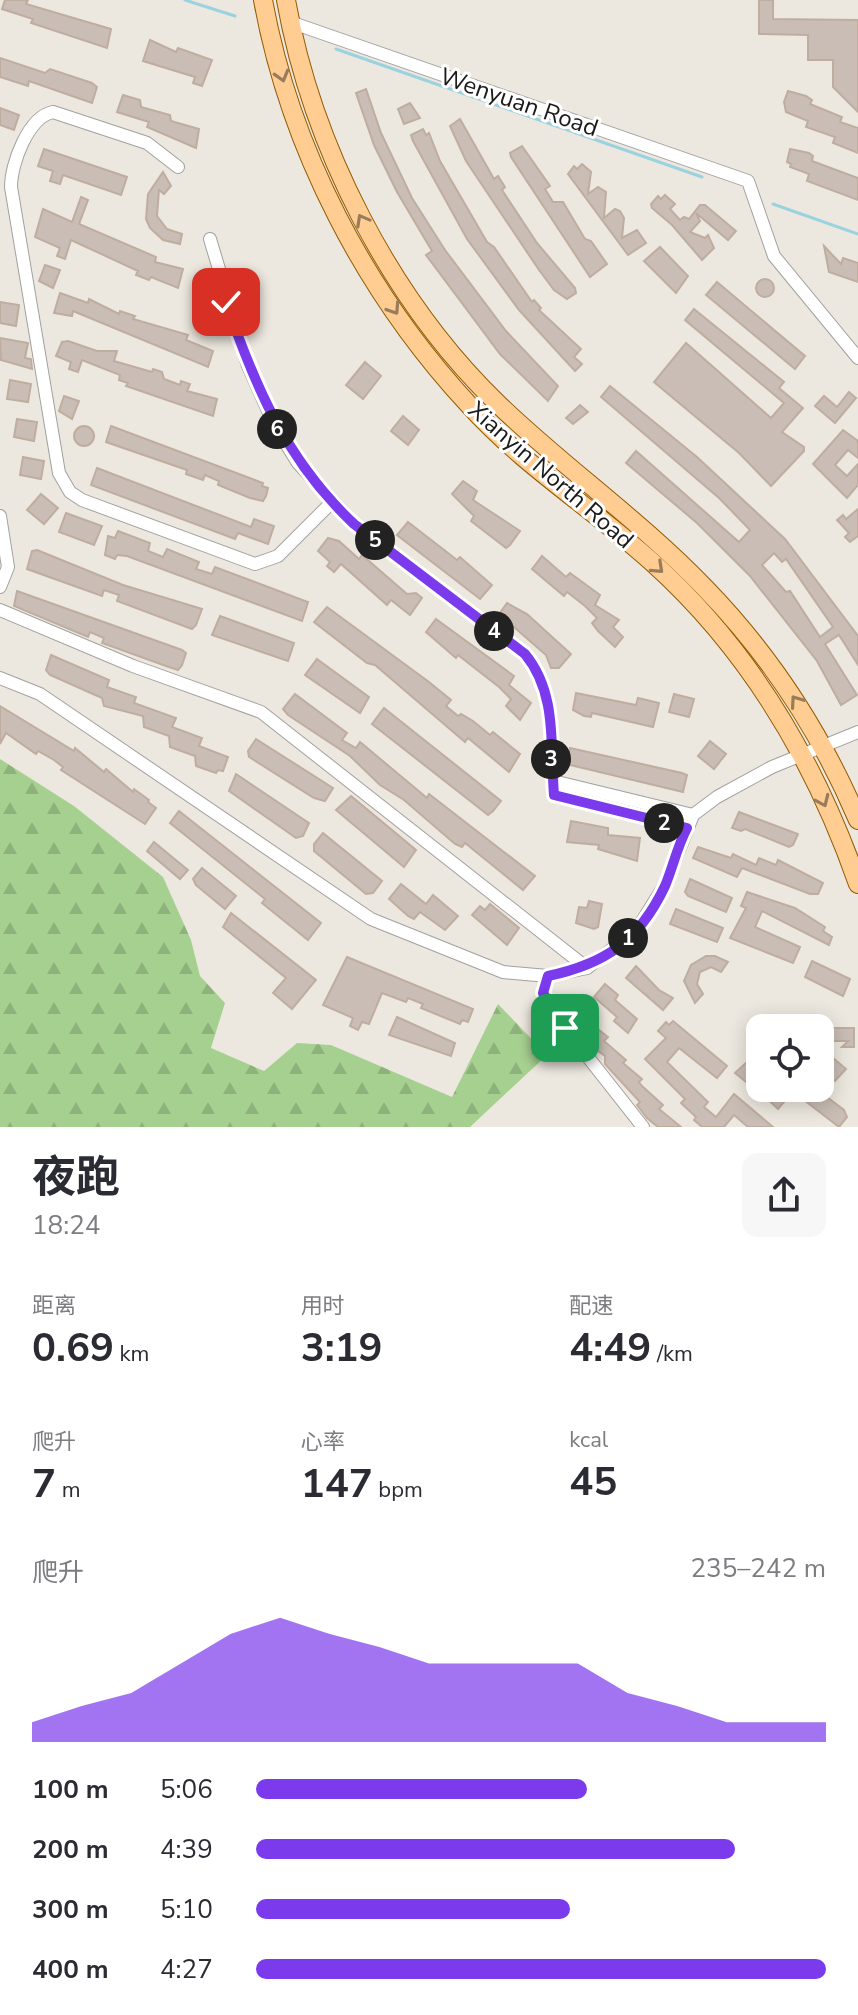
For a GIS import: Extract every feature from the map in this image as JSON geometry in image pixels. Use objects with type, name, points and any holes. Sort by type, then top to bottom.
[{"type":"main road","name":"Xianyin North Road","points":[[263,0],[287,90],[310,156],[337,216],[408,329],[470,407],[509,444],[652,562],[700,610],[756,677],[802,754],[858,884]]},
{"type":"main road","name":"Xianyin North Road","points":[[286,0],[305,81],[354,205],[384,258],[465,369],[496,402],[704,587],[771,666],[824,745],[858,820]]},
{"type":"street","name":"Wenyuan Road","points":[[290,22],[748,181],[774,256],[858,358]]},
{"type":"street","points":[[178,167],[147,143],[53,112],[33,124],[14,171],[11,187],[44,399],[61,480],[70,492],[82,500],[255,564],[278,556],[331,503]]},
{"type":"street","points":[[210,239],[248,366],[275,426],[298,463],[331,503],[531,662],[548,699],[554,795],[687,828]]},
{"type":"street","points":[[0,516],[8,567],[0,587]]},
{"type":"street","points":[[0,610],[133,666],[261,712],[587,968]]},
{"type":"street","points":[[0,678],[40,694],[371,919],[503,972],[548,976],[587,968],[627,940],[653,908],[693,815],[717,797],[802,754],[858,732]]},
{"type":"street","points":[[553,781],[693,815]]},
{"type":"street","points":[[548,976],[543,993],[565,1028],[643,1127]]},
{"type":"green space","points":[[0,759],[74,806],[163,877],[191,940],[200,976],[225,1003],[211,1048],[264,1071],[297,1043],[331,1045],[452,1097],[498,1004],[547,1055],[470,1127],[0,1127]]},
{"type":"building","points":[[5,0],[28,0],[26,4],[111,29],[107,48],[31,23],[33,19],[2,9]]},
{"type":"building","points":[[759,0],[773,0],[773,19],[858,20],[858,112],[833,87],[833,60],[808,60],[808,35],[759,34]]},
{"type":"building","points":[[150,40],[176,52],[178,48],[212,60],[202,86],[193,83],[195,77],[143,61]]},
{"type":"building","points":[[0,58],[45,73],[50,69],[92,83],[97,87],[92,103],[29,81],[28,86],[0,77]]},
{"type":"building","points":[[366,89],[381,133],[412,198],[445,250],[506,331],[558,386],[548,401],[500,354],[426,255],[432,251],[374,145],[356,93]]},
{"type":"building","points":[[788,91],[806,96],[812,100],[810,104],[842,117],[840,122],[858,128],[858,153],[833,143],[835,137],[806,127],[808,121],[786,112],[784,102]]},
{"type":"building","points":[[123,95],[140,100],[141,107],[170,115],[171,121],[199,129],[196,148],[147,127],[149,122],[117,112]]},
{"type":"building","points":[[410,103],[420,118],[404,124],[398,109]]},
{"type":"building","points":[[0,108],[19,115],[14,130],[0,125]]},
{"type":"building","points":[[460,119],[494,179],[498,176],[505,187],[502,190],[537,243],[575,288],[576,293],[567,299],[554,290],[539,270],[466,161],[450,126]]},
{"type":"building","points":[[423,129],[426,135],[429,133],[440,161],[487,242],[494,247],[532,302],[534,300],[541,308],[539,310],[581,349],[574,357],[582,364],[575,371],[519,310],[467,239],[413,141],[411,135]]},
{"type":"building","points":[[522,146],[550,186],[545,189],[553,202],[563,202],[585,239],[591,241],[607,264],[590,277],[511,157],[510,153]]},
{"type":"building","points":[[44,149],[127,177],[121,195],[63,175],[60,184],[50,181],[53,171],[38,166]]},
{"type":"building","points":[[790,149],[809,153],[813,156],[812,161],[858,178],[858,200],[807,181],[809,174],[790,167],[791,164],[787,162]]},
{"type":"building","points":[[582,164],[591,172],[588,194],[598,187],[606,192],[604,218],[615,209],[620,211],[624,218],[622,238],[637,230],[646,243],[628,255],[568,174],[574,166],[577,169]]},
{"type":"building","points":[[163,172],[171,186],[164,194],[159,190],[157,216],[167,229],[182,234],[180,244],[163,240],[150,228],[146,219],[148,194]]},
{"type":"building","points":[[665,195],[675,204],[670,209],[680,220],[684,217],[689,219],[700,205],[705,205],[736,231],[728,240],[696,213],[700,221],[690,232],[705,238],[708,235],[714,248],[702,260],[672,225],[652,208],[651,204],[658,196],[661,199]]},
{"type":"building","points":[[81,197],[88,200],[79,224],[156,257],[155,262],[183,269],[178,288],[151,277],[149,280],[136,275],[138,271],[71,240],[65,259],[57,256],[60,248],[35,237],[43,209],[72,222]]},
{"type":"building","points":[[824,246],[841,264],[843,258],[858,263],[858,282],[829,272]]},
{"type":"building","points":[[660,247],[688,276],[676,293],[644,261]]},
{"type":"building","points":[[45,265],[60,270],[53,288],[39,281]]},
{"type":"building","points":[[765,279],[774,288],[765,297],[756,288]]},
{"type":"building","points":[[717,282],[805,356],[795,369],[706,295]]},
{"type":"building","points":[[60,293],[88,303],[89,299],[119,314],[120,311],[135,316],[133,319],[188,335],[186,340],[213,351],[208,367],[73,311],[72,316],[54,313]]},
{"type":"building","points":[[0,302],[19,305],[16,326],[0,323]]},
{"type":"building","points":[[694,309],[784,382],[779,388],[803,408],[782,432],[804,447],[804,451],[771,486],[739,453],[654,382],[686,343],[771,418],[784,403],[685,320]]},
{"type":"building","points":[[0,338],[28,343],[25,358],[31,359],[32,369],[1,360]]},
{"type":"building","points":[[68,341],[97,351],[117,351],[114,361],[162,372],[164,379],[180,385],[181,381],[190,384],[187,391],[217,399],[213,416],[126,386],[128,383],[119,380],[120,375],[82,360],[78,372],[69,369],[71,362],[56,356],[62,342]]},
{"type":"building","points":[[365,362],[381,376],[363,399],[346,385]]},
{"type":"building","points":[[10,380],[31,384],[28,402],[7,399]]},
{"type":"building","points":[[610,386],[697,457],[785,539],[858,636],[858,665],[839,635],[825,644],[857,695],[841,705],[817,661],[750,576],[697,523],[626,463],[636,451],[739,542],[750,530],[719,498],[601,397]],"holes":[[[774,553],[782,562],[786,559],[833,627],[820,637],[790,591],[786,592],[762,565]]]},
{"type":"building","points":[[849,392],[856,398],[835,423],[815,406],[824,396],[837,407]]},
{"type":"building","points":[[64,396],[79,401],[72,419],[59,411]]},
{"type":"building","points":[[580,405],[588,412],[573,424],[566,418]]},
{"type":"building","points":[[403,416],[419,430],[408,445],[391,431]]},
{"type":"building","points":[[17,419],[37,422],[34,441],[14,437]]},
{"type":"building","points":[[84,426],[91,429],[94,436],[91,443],[84,446],[77,443],[74,436],[77,429]]},
{"type":"building","points":[[111,426],[263,483],[262,486],[268,488],[266,496],[263,501],[250,498],[218,485],[219,481],[205,475],[203,480],[186,474],[187,470],[106,442]]},
{"type":"building","points":[[843,430],[858,441],[858,458],[848,450],[835,465],[847,476],[858,464],[858,485],[847,498],[813,464]]},
{"type":"building","points":[[23,457],[44,461],[41,479],[20,475]]},
{"type":"building","points":[[97,468],[251,527],[254,519],[274,526],[268,544],[238,533],[235,539],[91,485]]},
{"type":"building","points":[[463,481],[477,491],[473,500],[520,531],[506,548],[471,521],[474,516],[452,494]]},
{"type":"building","points":[[41,494],[58,508],[44,524],[27,510]]},
{"type":"building","points":[[858,509],[858,536],[850,542],[845,537],[849,533],[837,520],[843,515],[846,519]]},
{"type":"building","points":[[66,513],[102,526],[94,545],[59,532]]},
{"type":"building","points":[[408,522],[457,560],[460,557],[492,585],[480,599],[397,535]]},
{"type":"building","points":[[118,531],[150,543],[148,551],[163,557],[167,549],[199,562],[196,569],[212,574],[215,567],[308,602],[302,621],[127,556],[117,555],[115,559],[105,555],[108,536],[115,538]]},
{"type":"building","points":[[328,538],[339,541],[359,559],[362,555],[407,594],[416,593],[422,598],[410,615],[391,600],[387,605],[341,564],[334,572],[327,566],[330,562],[318,551]]},
{"type":"building","points":[[37,550],[123,585],[202,609],[196,625],[192,629],[117,601],[119,595],[104,590],[102,596],[27,569],[32,551]]},
{"type":"building","points":[[542,556],[566,577],[570,573],[600,595],[595,605],[619,620],[613,627],[623,637],[615,647],[592,623],[597,618],[585,606],[567,592],[564,596],[532,569]]},
{"type":"building","points":[[17,591],[182,650],[186,653],[182,665],[178,670],[166,666],[102,643],[104,638],[90,632],[88,637],[14,606]]},
{"type":"building","points":[[507,603],[527,614],[571,654],[559,668],[551,668],[546,655],[499,614]]},
{"type":"building","points":[[327,607],[451,700],[446,706],[458,716],[461,714],[473,721],[490,735],[493,732],[520,754],[509,772],[468,738],[465,742],[375,665],[367,663],[314,622]]},
{"type":"building","points":[[220,616],[294,643],[288,661],[212,635]]},
{"type":"building","points":[[436,619],[514,676],[509,685],[531,703],[520,720],[506,706],[511,699],[499,687],[458,655],[456,658],[426,632]]},
{"type":"building","points":[[51,655],[109,680],[107,687],[136,697],[134,703],[176,718],[172,727],[202,738],[199,746],[228,757],[223,771],[216,773],[196,766],[195,756],[170,747],[169,736],[144,727],[143,716],[104,706],[102,698],[50,675],[46,670]]},
{"type":"building","points":[[317,659],[369,697],[360,713],[305,675]]},
{"type":"building","points":[[576,693],[636,705],[638,698],[659,703],[653,727],[592,713],[591,717],[584,716],[573,710]]},
{"type":"building","points":[[295,694],[347,733],[342,740],[356,748],[360,742],[427,798],[429,794],[535,876],[523,890],[465,843],[462,847],[455,844],[404,800],[380,785],[350,756],[288,715],[283,709]]},
{"type":"building","points":[[674,694],[694,699],[689,717],[669,712]]},
{"type":"building","points":[[0,706],[74,751],[75,748],[104,772],[106,769],[133,792],[134,789],[149,800],[156,808],[145,824],[61,770],[63,767],[54,760],[38,751],[36,754],[6,733],[0,744]]},
{"type":"building","points":[[384,708],[501,801],[493,811],[488,815],[372,724]]},
{"type":"building","points":[[256,739],[333,788],[325,801],[314,798],[249,757],[248,751]]},
{"type":"building","points":[[710,741],[726,754],[714,769],[698,756]]},
{"type":"building","points":[[570,748],[682,773],[687,775],[683,792],[566,764]]},
{"type":"building","points":[[236,774],[309,823],[303,836],[296,838],[229,791]]},
{"type":"building","points":[[351,796],[416,850],[404,867],[336,810]]},
{"type":"building","points":[[179,811],[321,923],[308,940],[262,903],[265,899],[170,823]]},
{"type":"building","points":[[739,812],[798,834],[793,845],[789,847],[745,829],[732,828]]},
{"type":"building","points":[[571,821],[608,828],[608,835],[640,838],[637,861],[598,849],[599,845],[567,842]]},
{"type":"building","points":[[323,833],[382,881],[373,893],[366,894],[314,851],[314,844]]},
{"type":"building","points":[[154,842],[188,870],[180,879],[147,851]]},
{"type":"building","points":[[698,847],[731,858],[733,854],[756,865],[759,858],[776,865],[778,860],[823,883],[818,894],[810,894],[742,868],[737,877],[693,858]]},
{"type":"building","points":[[202,868],[236,896],[225,909],[196,885],[193,879]]},
{"type":"building","points":[[690,879],[732,898],[726,912],[688,896],[685,892]]},
{"type":"building","points":[[401,884],[426,904],[433,895],[458,916],[445,930],[420,912],[414,919],[408,916],[389,899]]},
{"type":"building","points":[[747,892],[795,908],[825,927],[823,931],[832,937],[829,945],[762,911],[755,927],[800,947],[793,963],[730,938],[746,908],[741,906]]},
{"type":"building","points":[[589,901],[602,904],[598,927],[594,929],[576,923],[579,907],[587,908]]},
{"type":"building","points":[[490,904],[519,928],[507,945],[472,915],[480,906],[485,910]]},
{"type":"building","points":[[676,909],[723,928],[717,942],[670,924]]},
{"type":"building","points":[[231,913],[316,980],[292,1009],[273,993],[286,978],[223,927]]},
{"type":"building","points":[[706,956],[728,962],[721,972],[711,967],[700,972],[697,984],[703,994],[695,1003],[684,981],[691,965]]},
{"type":"building","points":[[347,957],[473,1009],[468,1022],[462,1020],[460,1024],[421,1008],[423,1004],[408,998],[406,1002],[382,993],[369,1024],[362,1022],[358,1030],[350,1026],[353,1018],[323,1005]]},
{"type":"building","points":[[812,961],[850,979],[843,996],[805,977]]},
{"type":"building","points":[[636,966],[659,990],[673,998],[663,1010],[626,978]]},
{"type":"building","points":[[605,984],[618,995],[615,1000],[637,1019],[628,1033],[614,1021],[617,1017],[594,997]]},
{"type":"building","points":[[575,1001],[590,1014],[585,1019],[608,1037],[604,1041],[626,1060],[623,1063],[642,1079],[639,1082],[642,1086],[663,1105],[659,1109],[681,1127],[658,1127],[647,1118],[637,1105],[640,1102],[605,1064],[605,1056],[591,1046],[583,1036],[586,1033],[566,1012]]},
{"type":"building","points":[[397,1017],[455,1043],[451,1056],[389,1035]]},
{"type":"building","points":[[673,1021],[727,1066],[717,1078],[679,1048],[667,1062],[708,1102],[704,1107],[716,1117],[734,1094],[773,1127],[748,1127],[734,1115],[724,1127],[702,1127],[694,1120],[696,1117],[681,1103],[685,1099],[645,1059],[666,1038],[658,1031],[666,1022],[669,1025]]},
{"type":"building","points":[[834,1028],[854,1028],[854,1047],[842,1047],[848,1041],[834,1041]]},
{"type":"building","points":[[834,1059],[846,1069],[834,1080]]},
{"type":"building","points":[[746,1063],[746,1082],[735,1073]]},
{"type":"building","points":[[771,1102],[784,1102],[778,1109]]},
{"type":"building","points":[[807,1102],[833,1102],[844,1110],[847,1117],[839,1127]]},
{"type":"waterway","points":[[185,0],[235,16]]},
{"type":"waterway","points":[[336,49],[702,177]]},
{"type":"waterway","points":[[773,204],[858,234]]},
{"type":"route","points":[[226,302],[248,366],[275,426],[298,463],[331,503],[354,524],[525,654],[537,670],[550,709],[554,795],[687,828],[666,883],[636,931],[587,968],[548,976],[543,993],[565,1028]]}]
